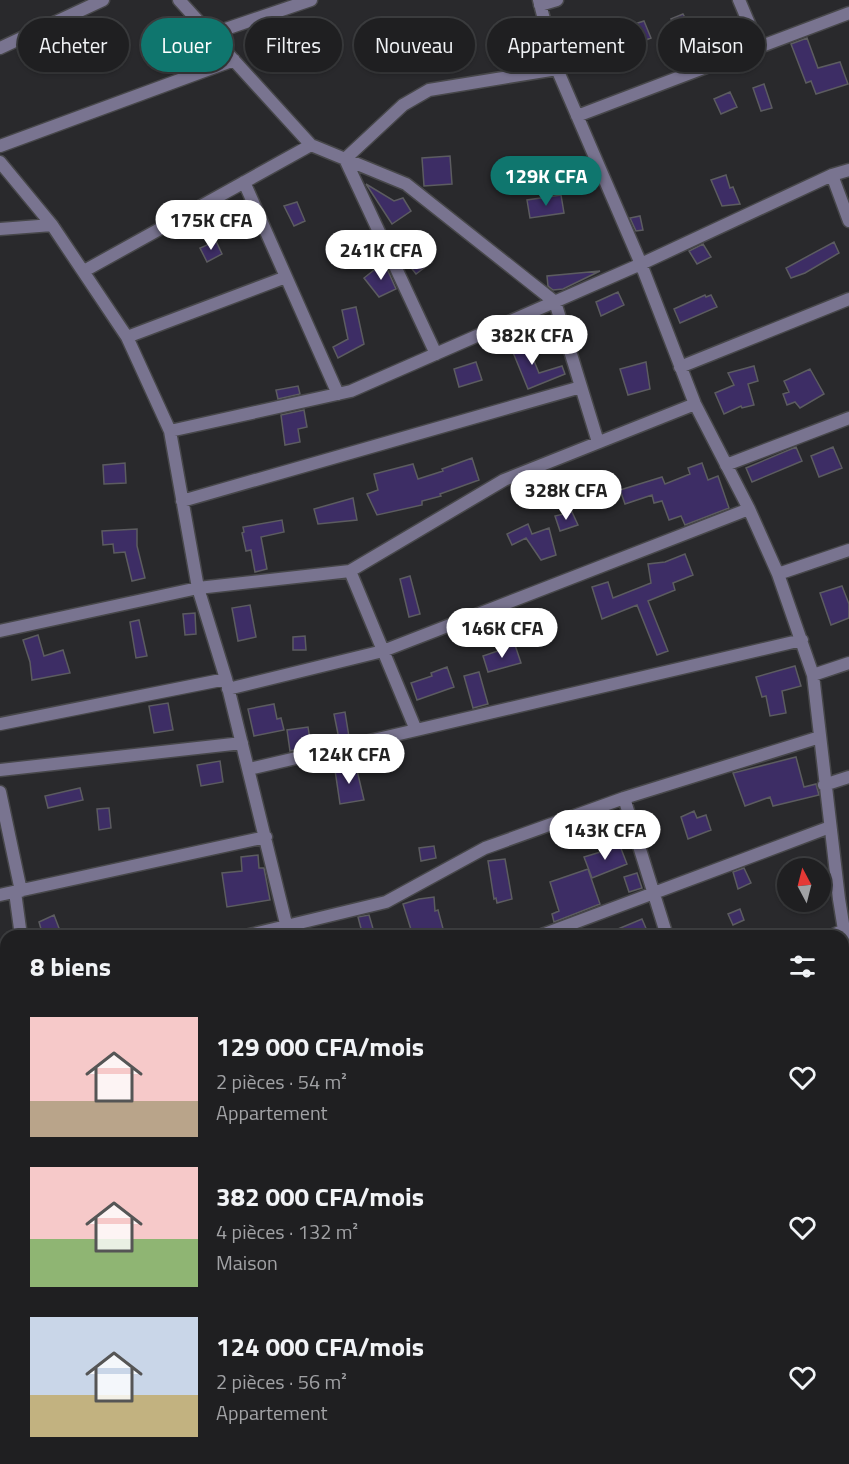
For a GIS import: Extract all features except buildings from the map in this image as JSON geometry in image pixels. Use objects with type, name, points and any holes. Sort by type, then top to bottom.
[{"type":"street","points":[[0,48],[103,0]]},
{"type":"street","points":[[179,0],[196,18]]},
{"type":"street","points":[[233,27],[311,0]]},
{"type":"street","points":[[544,18],[540,3],[556,0]]},
{"type":"street","points":[[739,0],[747,18]]},
{"type":"street","points":[[765,45],[849,13]]},
{"type":"street","points":[[0,146],[234,60],[311,145],[406,184],[555,302],[598,442]]},
{"type":"street","points":[[345,159],[403,105],[429,90],[539,72]]},
{"type":"street","points":[[558,72],[641,264],[694,404],[749,508],[778,574],[802,640],[813,675],[824,785],[844,897],[847,930]]},
{"type":"street","points":[[578,116],[693,72]]},
{"type":"street","points":[[84,271],[311,145]]},
{"type":"street","points":[[345,159],[436,354]]},
{"type":"street","points":[[0,162],[52,225],[127,337],[170,431],[198,588],[227,684],[288,930]]},
{"type":"street","points":[[170,431],[351,391],[641,264],[832,175],[849,170]]},
{"type":"street","points":[[832,175],[849,221]]},
{"type":"street","points":[[244,182],[338,394]]},
{"type":"street","points":[[0,228],[52,225]]},
{"type":"street","points":[[127,337],[286,277]]},
{"type":"street","points":[[680,367],[849,299]]},
{"type":"street","points":[[182,501],[581,387]]},
{"type":"street","points":[[0,631],[198,588],[350,571],[504,480],[694,404]]},
{"type":"street","points":[[726,465],[849,418]]},
{"type":"street","points":[[0,724],[227,684],[383,651],[749,508]]},
{"type":"street","points":[[778,574],[849,550]]},
{"type":"street","points":[[350,571],[416,730]]},
{"type":"street","points":[[249,769],[802,640]]},
{"type":"street","points":[[813,675],[849,663]]},
{"type":"street","points":[[292,930],[386,903],[485,848],[624,798],[820,737]]},
{"type":"street","points":[[0,770],[242,743]]},
{"type":"street","points":[[824,785],[849,777]]},
{"type":"street","points":[[0,792],[18,891],[21,930]]},
{"type":"street","points":[[624,798],[665,930]]},
{"type":"street","points":[[555,930],[830,827]]},
{"type":"street","points":[[0,895],[266,837]]}]
